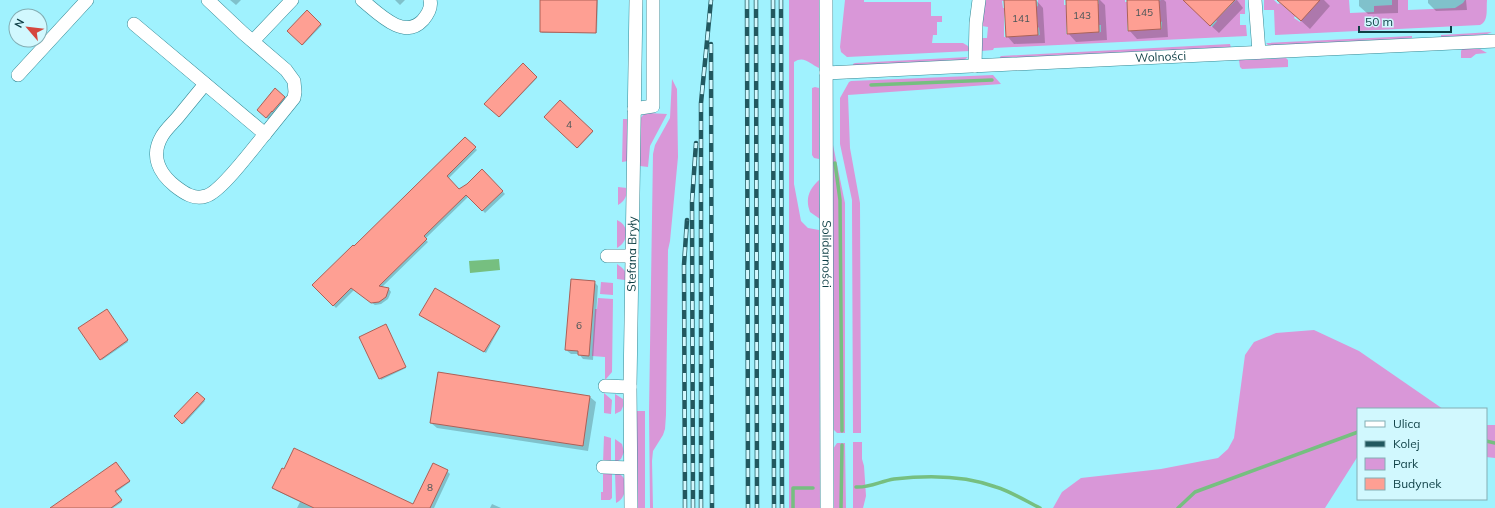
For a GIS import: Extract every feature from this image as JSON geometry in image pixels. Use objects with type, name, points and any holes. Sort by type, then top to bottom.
[{"type":"street","points":[[18,75],[87,0]]},
{"type":"street","points":[[205,84],[162,136],[157,148],[156,161],[163,174],[172,184],[190,196],[205,196],[213,193],[294,98],[295,85],[291,76],[286,70],[208,0]]},
{"type":"street","points":[[253,41],[292,0]]},
{"type":"street","points":[[362,0],[395,25],[405,28],[420,24],[430,10],[430,0]]},
{"type":"street","name":"Stefana Bryły","points":[[631,508],[630,387],[636,0]]},
{"type":"street","points":[[634,109],[652,106],[653,0]]},
{"type":"street","name":"Solidarności","points":[[826,0],[827,508]]},
{"type":"street","points":[[974,66],[976,23],[979,0]]},
{"type":"street","points":[[1255,0],[1259,52]]},
{"type":"street","points":[[134,24],[264,134]]},
{"type":"street","name":"Wolności","points":[[826,73],[1495,41]]},
{"type":"street","points":[[608,256],[632,256]]},
{"type":"street","points":[[605,386],[630,387]]},
{"type":"street","points":[[603,467],[630,468]]},
{"type":"green space","points":[[789,0],[819,0],[819,68],[801,59],[794,62],[794,184],[801,221],[808,228],[819,230],[820,508],[789,508]]},
{"type":"green space","points":[[845,0],[864,0],[864,2],[931,2],[931,16],[942,16],[942,22],[937,22],[937,35],[933,35],[932,43],[963,43],[968,46],[970,51],[847,57],[841,52],[840,47]]},
{"type":"green space","points":[[983,0],[1009,0],[1002,1],[1004,8],[1004,37],[1040,35],[1036,7],[1038,6],[1038,0],[1064,0],[1064,5],[1066,5],[1066,34],[1101,32],[1101,25],[1099,25],[1099,0],[1125,0],[1125,2],[1127,2],[1127,31],[1162,29],[1159,1],[1161,0],[1188,0],[1202,18],[1212,27],[1217,21],[1216,20],[1236,0],[1245,0],[1245,14],[1240,14],[1240,25],[1246,25],[1247,36],[994,48],[993,50],[981,51],[982,38],[987,38],[988,27],[982,26]]},
{"type":"green space","points":[[1264,0],[1274,0],[1278,4],[1280,3],[1295,16],[1294,18],[1300,22],[1320,0],[1349,0],[1350,13],[1374,12],[1374,6],[1392,5],[1392,0],[1408,0],[1408,10],[1455,8],[1465,0],[1487,0],[1486,18],[1480,25],[1275,35],[1274,10],[1264,10]]},
{"type":"green space","points":[[1492,32],[1487,34],[1441,38],[1441,35]]},
{"type":"green space","points":[[1412,36],[1412,39],[1269,46],[1266,43]]},
{"type":"green space","points":[[1230,44],[1231,48],[1000,59],[1001,56]]},
{"type":"green space","points":[[1462,49],[1480,49],[1487,53],[1476,54],[1471,58],[1461,58]]},
{"type":"green space","points":[[968,57],[963,61],[853,66],[855,63]]},
{"type":"green space","points":[[1286,58],[1288,60],[1288,67],[1242,69],[1240,67],[1239,60]]},
{"type":"green space","points":[[993,75],[1001,84],[848,95],[850,148],[860,203],[861,433],[853,433],[852,200],[840,144],[840,98],[851,81]]},
{"type":"green space","points":[[672,79],[677,89],[678,157],[668,250],[666,415],[663,435],[653,451],[653,508],[650,508],[649,412],[653,154],[655,145],[670,118]]},
{"type":"green space","points":[[812,88],[819,88],[819,159],[814,158],[812,155]]},
{"type":"green space","points":[[648,113],[667,114],[650,146],[648,167],[640,166],[640,119],[643,115]]},
{"type":"green space","points":[[623,119],[628,119],[628,161],[622,162]]},
{"type":"green space","points":[[833,145],[845,203],[845,433],[837,433],[833,429]]},
{"type":"green space","points":[[819,180],[820,219],[810,212],[808,203],[810,191]]},
{"type":"green space","points":[[618,187],[627,188],[627,193],[622,202],[618,205]]},
{"type":"green space","points":[[617,220],[626,230],[626,238],[617,248]]},
{"type":"green space","points":[[617,264],[626,273],[625,280],[617,279]]},
{"type":"green space","points":[[601,282],[613,283],[613,295],[600,294]]},
{"type":"green space","points":[[598,298],[613,299],[612,372],[606,379],[605,357],[592,356],[595,309],[597,309]]},
{"type":"green space","points":[[1314,330],[1359,351],[1442,408],[1357,408],[1357,458],[1325,508],[1053,508],[1062,492],[1081,478],[1161,469],[1218,458],[1228,449],[1234,438],[1245,355],[1254,342],[1276,333]]},
{"type":"green space","points":[[604,393],[612,400],[611,414],[604,413]]},
{"type":"green space","points":[[615,394],[623,399],[624,404],[621,411],[615,414]]},
{"type":"green space","points":[[636,411],[645,411],[645,508],[637,508]]},
{"type":"green space","points":[[1487,425],[1495,425],[1495,458],[1487,457]]},
{"type":"green space","points":[[604,436],[611,438],[611,463],[603,463]]},
{"type":"green space","points":[[615,439],[622,444],[624,452],[621,459],[615,463]]},
{"type":"green space","points":[[853,442],[862,442],[862,459],[864,466],[866,496],[863,508],[853,508]]},
{"type":"green space","points":[[837,443],[845,443],[846,508],[833,508],[833,449]]},
{"type":"green space","points":[[603,472],[612,472],[612,498],[610,500],[601,500],[601,492],[603,492]]},
{"type":"green space","points":[[615,472],[621,475],[626,485],[622,498],[616,503]]},
{"type":"shaded area","points":[[499,259],[500,270],[470,273],[469,261]]},
{"type":"building","points":[[540,0],[597,0],[596,33],[540,32]]},
{"type":"building","points":[[1004,0],[1036,0],[1038,35],[1006,37]]},
{"type":"building","points":[[1066,0],[1098,0],[1099,32],[1067,34]]},
{"type":"building","points":[[1127,0],[1159,0],[1161,29],[1128,31]]},
{"type":"building","points":[[1183,0],[1235,0],[1210,26]]},
{"type":"building","points":[[1277,0],[1320,0],[1301,21]]},
{"type":"building","points":[[307,10],[321,24],[302,45],[287,31]]},
{"type":"building","points":[[523,63],[537,77],[499,117],[484,104]]},
{"type":"building","points":[[275,88],[285,97],[266,118],[257,110]]},
{"type":"building","points":[[560,100],[593,131],[577,148],[544,117]]},
{"type":"building","points":[[465,137],[476,147],[447,176],[459,189],[467,184],[482,169],[503,191],[482,211],[466,195],[424,236],[427,239],[379,286],[389,288],[386,297],[379,302],[371,303],[351,288],[333,306],[312,285]]},
{"type":"building","points":[[571,279],[595,281],[589,356],[578,355],[578,351],[565,350]]},
{"type":"building","points":[[435,288],[500,326],[484,352],[419,315]]},
{"type":"building","points":[[107,309],[128,340],[100,360],[78,328]]},
{"type":"building","points":[[386,324],[406,367],[379,379],[359,337]]},
{"type":"building","points":[[438,372],[590,396],[583,446],[430,423]]},
{"type":"building","points":[[197,392],[205,399],[182,424],[174,416]]},
{"type":"building","points":[[294,448],[413,504],[433,463],[448,470],[430,508],[314,508],[272,488],[282,468],[284,469]]},
{"type":"building","points":[[116,462],[130,481],[115,491],[122,500],[111,508],[50,508]]},
{"type":"waterway","points":[[871,85],[992,80]]},
{"type":"waterway","points":[[835,163],[840,200],[842,431]]},
{"type":"waterway","points":[[1178,508],[1195,492],[1357,432]]},
{"type":"waterway","points":[[1487,441],[1495,443]]},
{"type":"waterway","points":[[841,508],[842,445]]},
{"type":"waterway","points":[[856,487],[894,479],[933,477],[959,478],[984,483],[1002,489],[1040,508]]},
{"type":"waterway","points":[[793,508],[793,488],[813,488]]},
{"type":"railway","points":[[701,508],[701,103],[711,0]]},
{"type":"railway","points":[[747,0],[748,508]]},
{"type":"railway","points":[[756,0],[757,508]]},
{"type":"railway","points":[[773,0],[774,508]]},
{"type":"railway","points":[[781,0],[782,508]]},
{"type":"railway","points":[[711,44],[712,508]]},
{"type":"railway","points":[[693,508],[692,202],[696,143]]},
{"type":"railway","points":[[685,508],[684,265],[687,220]]}]
